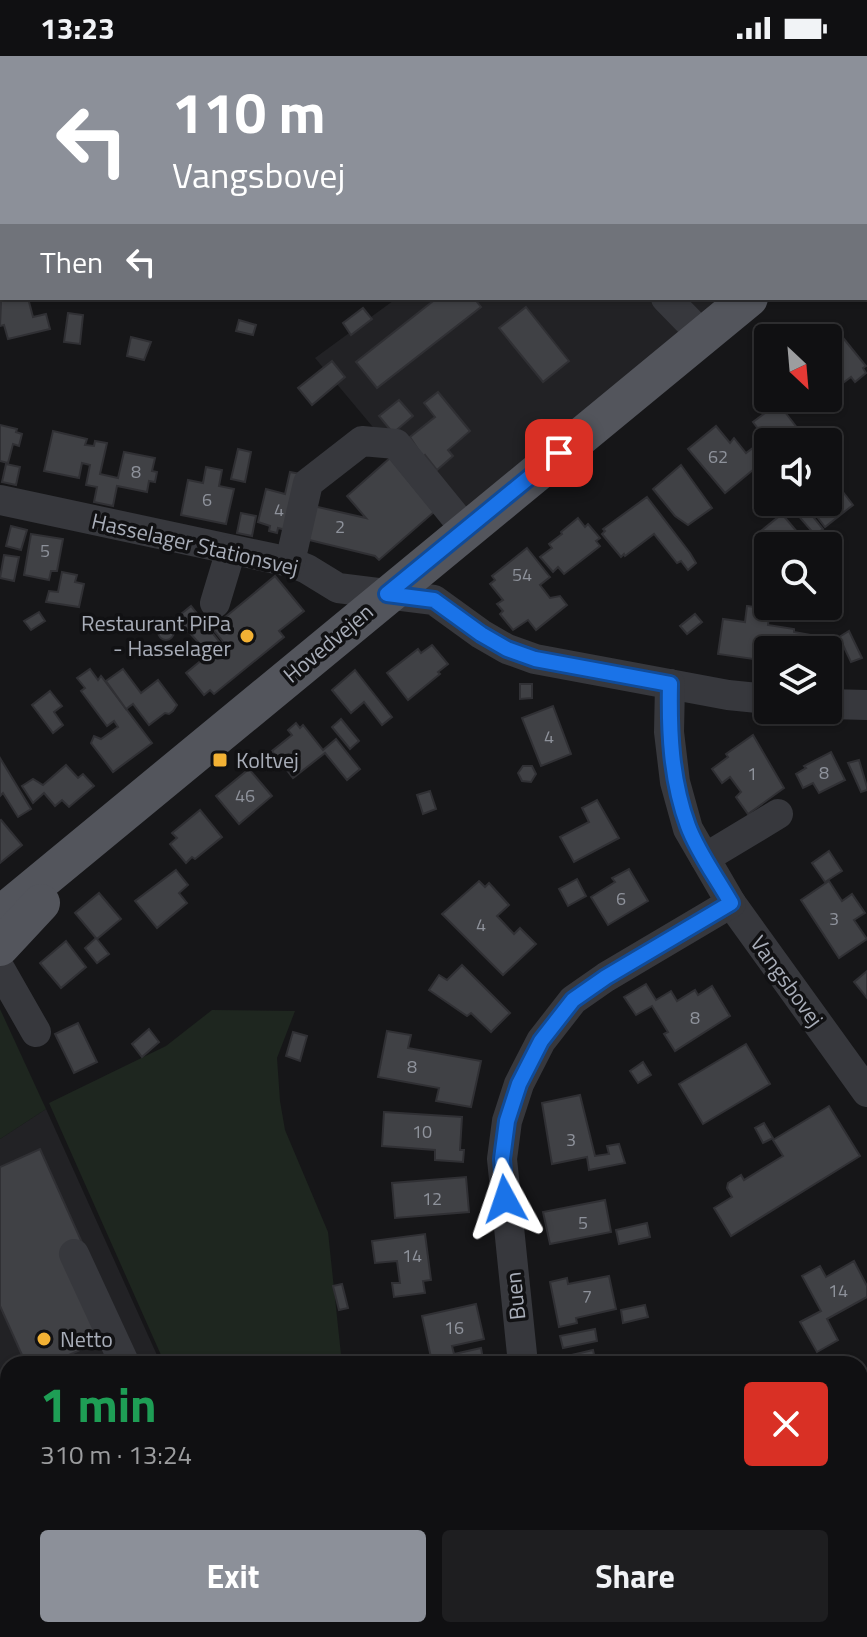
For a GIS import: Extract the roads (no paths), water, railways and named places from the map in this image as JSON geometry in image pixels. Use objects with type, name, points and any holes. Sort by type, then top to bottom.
[{"type":"main road","name":"Hovedvejen","points":[[0,915],[747,300]]},
{"type":"main road","name":"Hovedvejen","points":[[0,947],[131,808]]},
{"type":"street","points":[[668,300],[703,336]]},
{"type":"street","points":[[290,562],[308,483],[362,441],[396,444],[466,530]]},
{"type":"street","name":"Hasselager Stationsvej","points":[[0,500],[290,562],[338,588],[387,594]]},
{"type":"street","points":[[215,603],[231,550]]},
{"type":"street","points":[[387,594],[434,600],[481,634],[507,649],[535,659],[754,697]]},
{"type":"street","name":"Vangsbovej","points":[[670,684],[669,732],[675,782],[688,829],[731,903],[867,1092]]},
{"type":"street","points":[[842,704],[867,705]]},
{"type":"street","points":[[705,858],[778,814]]},
{"type":"street","name":"Buen","points":[[522,1356],[502,1159],[507,1121],[519,1084],[541,1041],[573,1000],[731,903]]},
{"type":"street","points":[[0,969],[36,1032]]},
{"type":"street","points":[[74,1254],[118,1356]]},
{"type":"place","name":"Restaurant PiPa - Hasselager","points":[[247,636]]},
{"type":"place","name":"Koltvej","points":[[220,760]]},
{"type":"place","name":"Netto","points":[[44,1339]]}]
